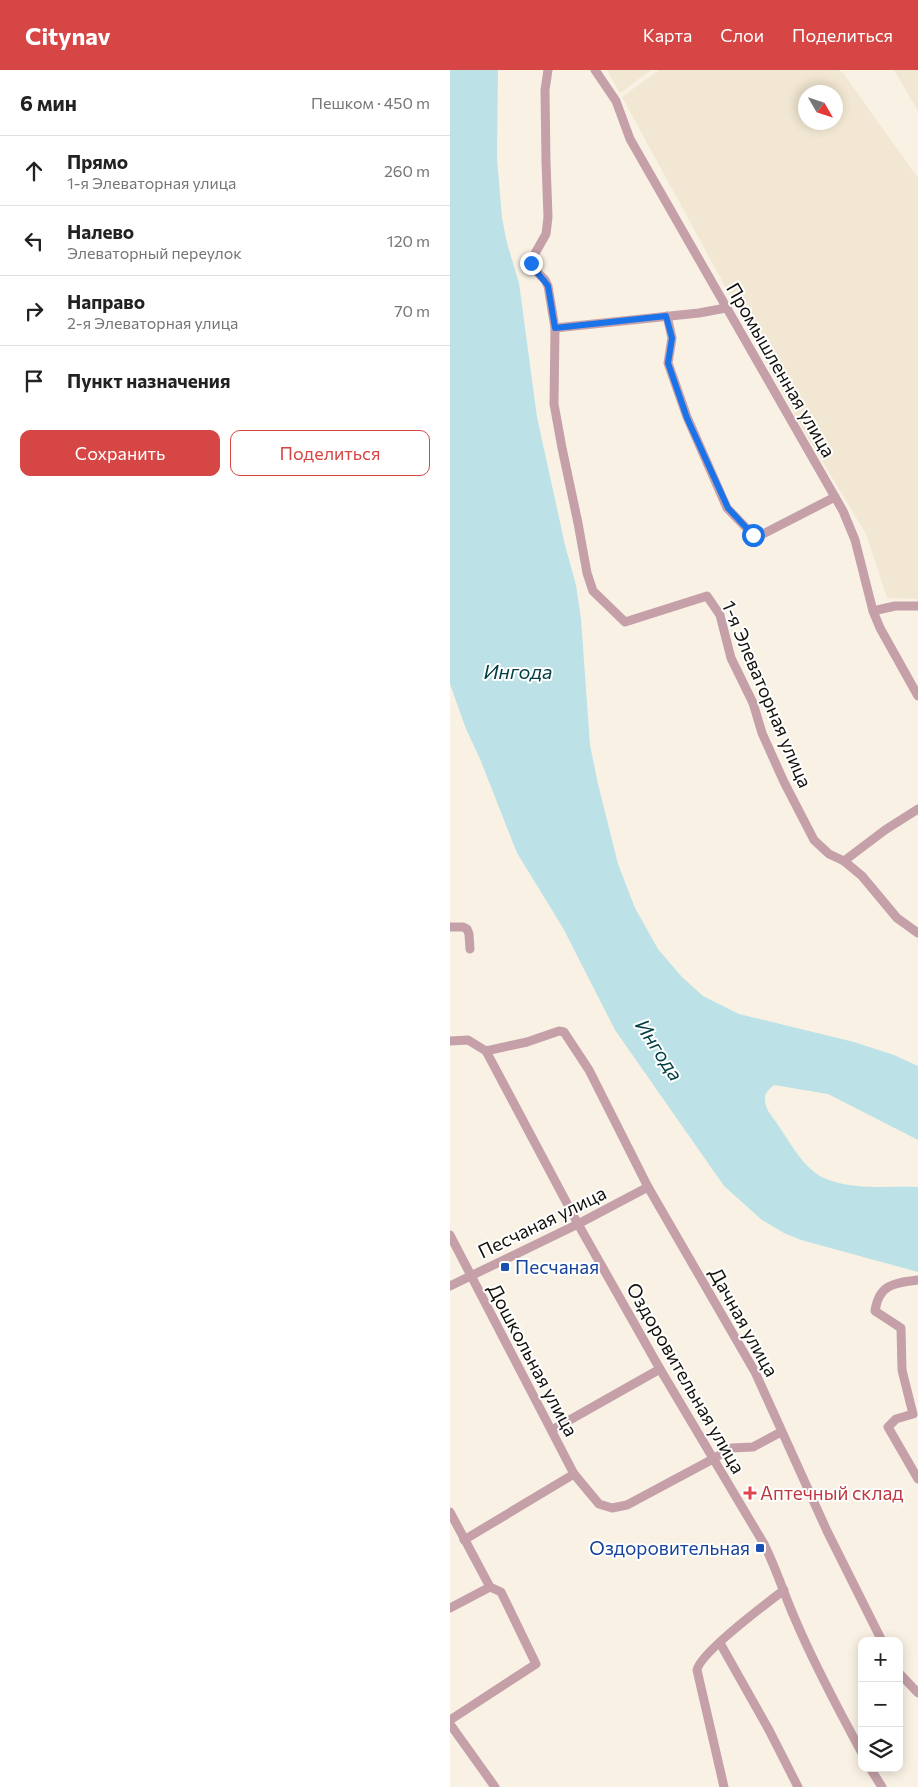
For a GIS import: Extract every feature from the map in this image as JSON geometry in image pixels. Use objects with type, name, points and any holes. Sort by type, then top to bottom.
[{"type":"street","points":[[548,70],[545,99],[548,217],[546,234],[531,263],[548,286],[555,328],[726,308]]},
{"type":"street","name":"Промышленная улица","points":[[595,70],[616,101],[630,139],[843,511],[855,540],[873,611],[880,628],[918,696]]},
{"type":"street","points":[[666,316],[672,338],[668,363],[687,418],[728,508],[757,538],[835,497]]},
{"type":"street","name":"1-я Элеваторная улица","points":[[555,328],[554,404],[587,573],[593,590],[625,622],[707,596],[720,615],[731,658],[753,703],[762,734],[814,840],[829,854],[844,862],[862,876],[897,918],[918,933]]},
{"type":"street","points":[[873,611],[895,606],[918,606]]},
{"type":"street","points":[[844,862],[884,830],[918,809]]},
{"type":"street","points":[[450,927],[463,927],[467,929],[470,949]]},
{"type":"street","name":"Дачная улица","points":[[486,1052],[527,1042],[559,1031],[564,1032],[590,1070],[648,1187],[755,1372],[827,1531],[880,1637]]},
{"type":"street","points":[[450,1041],[468,1040],[486,1052]]},
{"type":"street","name":"Оздоровительная улица","points":[[486,1052],[578,1224],[660,1369],[764,1544],[776,1568],[808,1648],[858,1744]]},
{"type":"street","name":"Песчаная улица","points":[[450,1286],[578,1224],[648,1187]]},
{"type":"street","name":"Дошкольная улица","points":[[450,1235],[574,1474],[599,1504],[612,1508],[627,1505],[731,1448],[752,1447],[781,1432]]},
{"type":"street","points":[[918,1280],[892,1283],[877,1299],[875,1311],[901,1328],[902,1370],[915,1415],[896,1419],[888,1427],[918,1479]]},
{"type":"street","points":[[552,1430],[660,1369]]},
{"type":"street","points":[[464,1540],[574,1474]]},
{"type":"street","points":[[450,1512],[490,1587],[500,1592],[536,1664],[450,1720]]},
{"type":"street","points":[[450,1608],[490,1587]]},
{"type":"street","points":[[724,1787],[697,1670],[698,1664],[720,1643],[784,1590]]},
{"type":"street","points":[[720,1643],[769,1730],[798,1787]]},
{"type":"street","points":[[903,1678],[918,1693]]},
{"type":"street","points":[[450,1724],[495,1787]]},
{"type":"street","points":[[873,1772],[882,1787]]},
{"type":"shaded area","points":[[607,70],[651,70],[620,93]]},
{"type":"shaded area","points":[[659,70],[839,70],[918,178],[918,599],[887,598],[866,534],[801,426],[622,97]]},
{"type":"shaded area","points":[[894,70],[918,70],[918,111]]},
{"type":"water","name":"Ингода","points":[[450,70],[498,70],[497,157],[502,218],[519,283],[537,417],[565,545],[576,585],[581,619],[590,745],[618,864],[635,908],[658,949],[682,977],[703,996],[739,1014],[854,1042],[894,1055],[918,1066],[918,1140],[828,1094],[774,1085],[767,1092],[765,1099],[768,1111],[794,1149],[806,1164],[820,1176],[851,1185],[918,1187],[918,1272],[801,1240],[784,1233],[762,1220],[724,1186],[615,1030],[563,928],[517,853],[480,759],[466,729],[450,684]]},
{"type":"place","name":"Песчаная","points":[[505,1267]]},
{"type":"place","name":"Аптечный склад","points":[[750,1493]]},
{"type":"place","name":"Оздоровительная","points":[[760,1548]]},
{"type":"route","points":[[531,263],[548,286],[555,328],[666,316],[672,338],[668,363],[687,418],[728,508],[753,535]]}]
